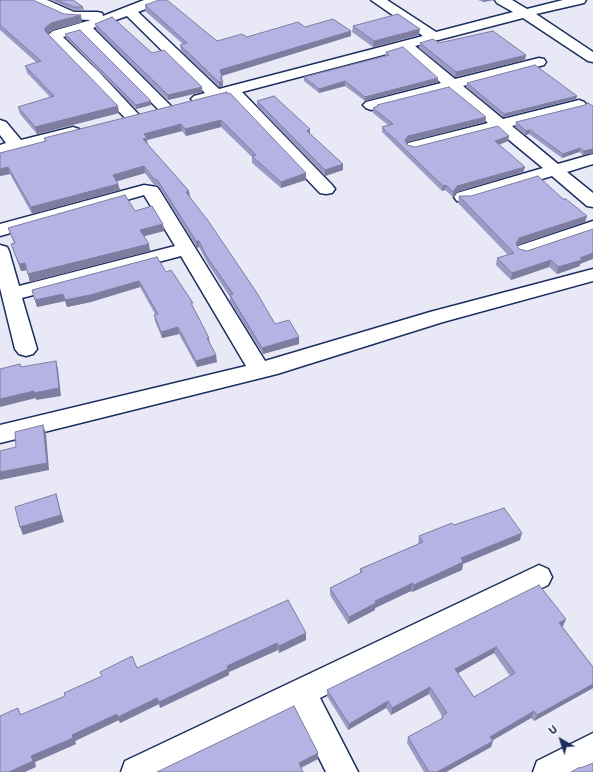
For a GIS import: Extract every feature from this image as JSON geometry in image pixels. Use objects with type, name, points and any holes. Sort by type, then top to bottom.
[{"type":"street","points":[[36,0],[77,17],[122,13],[224,93],[326,188]]},
{"type":"street","points":[[149,112],[94,75],[54,36],[84,27],[156,0]]},
{"type":"street","points":[[378,0],[434,37]]},
{"type":"street","points":[[502,0],[525,13],[593,58]]},
{"type":"street","points":[[118,120],[579,0]]},
{"type":"street","points":[[84,27],[149,112]]},
{"type":"street","points":[[405,45],[593,202]]},
{"type":"street","points":[[371,105],[539,62]]},
{"type":"street","points":[[414,146],[579,105]]},
{"type":"street","points":[[0,125],[17,146]]},
{"type":"street","points":[[0,150],[89,128]]},
{"type":"street","points":[[463,197],[593,159]]},
{"type":"street","points":[[0,230],[146,190],[153,192],[259,370]]},
{"type":"street","points":[[525,250],[593,227]]},
{"type":"street","points":[[12,294],[187,249]]},
{"type":"street","points":[[0,251],[26,348]]},
{"type":"street","points":[[0,434],[259,370],[437,317],[593,275]]},
{"type":"street","points":[[136,772],[539,577]]},
{"type":"street","points":[[301,692],[343,772]]},
{"type":"street","points":[[548,772],[593,748]]},
{"type":"building","points":[[0,0],[33,0],[64,14],[81,15],[51,23],[45,28],[45,31],[118,106],[35,127],[18,107],[54,96],[25,66],[41,61],[0,25]]},
{"type":"building","points":[[56,0],[73,0],[83,7],[74,7]]},
{"type":"building","points":[[159,0],[167,0],[217,41],[242,34],[247,37],[298,22],[305,27],[333,19],[351,31],[220,70],[222,77],[220,78],[223,81],[219,82],[180,45],[187,43],[145,5]]},
{"type":"building","points":[[398,14],[420,29],[374,41],[353,26]]},
{"type":"building","points":[[112,17],[152,53],[164,50],[202,87],[168,95],[95,24]]},
{"type":"building","points":[[80,30],[151,101],[136,105],[65,34]]},
{"type":"building","points":[[493,31],[526,55],[456,72],[420,43],[433,39],[439,43]]},
{"type":"building","points":[[403,47],[438,78],[365,97],[345,81],[319,89],[304,77],[389,55],[386,52]]},
{"type":"building","points":[[535,65],[577,96],[504,114],[467,83]]},
{"type":"building","points":[[449,87],[486,117],[408,136],[405,140],[407,145],[415,147],[498,126],[509,136],[495,141],[525,167],[457,186],[453,192],[446,185],[443,186],[382,127],[393,124],[373,108],[378,106],[377,105]]},
{"type":"building","points":[[227,92],[227,94],[230,93],[306,173],[281,182],[252,156],[256,155],[221,120],[185,129],[181,124],[144,134],[147,138],[143,139],[189,191],[186,192],[209,222],[257,293],[275,324],[289,320],[299,337],[262,348],[230,295],[233,294],[207,257],[199,241],[196,241],[160,184],[153,178],[144,166],[113,175],[118,184],[31,207],[8,167],[0,169],[0,153],[46,141],[44,138]]},
{"type":"building","points":[[274,96],[310,129],[307,131],[343,164],[325,170],[257,101]]},
{"type":"building","points":[[588,103],[593,106],[593,149],[584,151],[580,148],[563,154],[530,130],[526,131],[516,122],[585,105]]},
{"type":"building","points":[[538,176],[563,199],[566,199],[587,216],[519,238],[516,244],[519,249],[527,251],[593,229],[593,253],[580,258],[582,260],[558,267],[551,260],[512,273],[497,258],[514,253],[459,196],[471,196]]},
{"type":"building","points":[[125,195],[135,211],[152,206],[163,224],[140,230],[149,244],[28,274],[25,263],[19,264],[11,244],[15,243],[8,228]]},
{"type":"building","points":[[157,257],[166,272],[171,270],[193,303],[191,303],[216,355],[196,361],[178,327],[161,332],[154,315],[158,314],[139,281],[90,295],[65,300],[63,294],[35,300],[32,290]]},
{"type":"building","points":[[56,361],[59,388],[34,393],[34,391],[0,399],[0,369],[20,364],[21,367]]},
{"type":"building","points":[[43,425],[47,463],[0,472],[0,451],[16,447],[15,432]]},
{"type":"building","points":[[56,494],[61,515],[20,527],[15,507]]},
{"type":"building","points":[[504,508],[522,533],[461,558],[463,562],[375,601],[376,603],[349,617],[330,588],[362,572],[360,569],[423,542],[419,536],[452,523],[454,525]]},
{"type":"building","points":[[539,585],[566,619],[559,623],[593,667],[593,684],[537,715],[534,711],[490,737],[493,741],[437,772],[429,772],[408,737],[443,718],[442,716],[447,713],[430,687],[392,708],[388,701],[349,724],[327,690]],"holes":[[[496,647],[515,673],[474,697],[455,669]]]},
{"type":"building","points":[[288,600],[306,633],[279,646],[277,643],[227,666],[228,669],[159,702],[157,698],[118,717],[117,714],[72,735],[73,738],[31,756],[33,761],[9,772],[0,772],[0,716],[18,708],[20,715],[65,696],[64,693],[102,676],[100,672],[132,656],[137,668]]},
{"type":"building","points":[[294,706],[318,753],[299,763],[303,772],[157,772]]},
{"type":"building","points":[[593,763],[593,772],[571,772],[578,768]]}]
